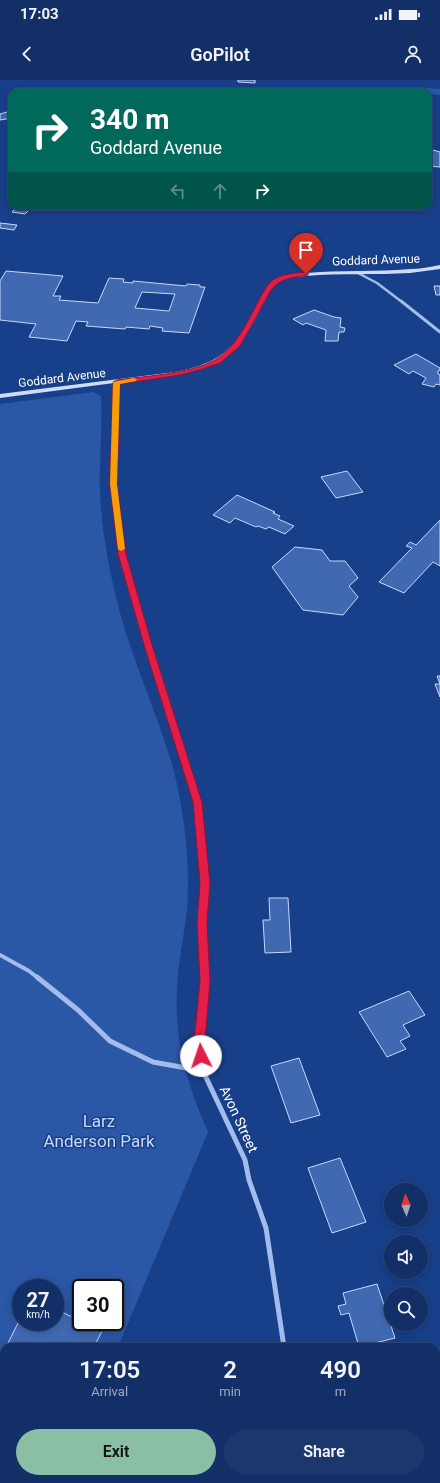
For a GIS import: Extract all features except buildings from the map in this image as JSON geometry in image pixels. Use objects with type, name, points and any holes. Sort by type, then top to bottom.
[{"type":"main road","name":"Goddard Avenue","points":[[0,396],[180,373],[200,368],[217,361],[238,344],[268,289],[275,281],[290,276],[356,272],[410,271],[440,267]]},
{"type":"street","points":[[356,272],[378,283],[440,332]]},
{"type":"street","name":"Avon Street","points":[[117,382],[114,484],[122,554],[148,645],[198,802],[205,883],[202,923],[205,981],[200,1041],[203,1070],[245,1160],[249,1180],[266,1228],[283,1343]]},
{"type":"street","points":[[0,955],[29,971],[78,1010],[110,1041],[153,1062],[203,1070]]},
{"type":"green space","points":[[432,88],[440,89],[440,95],[432,94]]},
{"type":"green space","name":"Larz Anderson Park","points":[[93,392],[101,396],[101,505],[104,537],[110,568],[126,633],[174,771],[183,818],[187,853],[188,892],[178,979],[178,1027],[180,1044],[188,1079],[208,1132],[120,1343],[0,1343],[0,404]]},
{"type":"slow traffic","points":[[121,549],[114,484],[117,382],[134,380]]},
{"type":"route","points":[[201,1056],[200,1041],[205,981],[202,923],[205,883],[198,802],[148,645],[122,554],[114,484],[117,382],[180,373],[200,368],[217,361],[238,344],[268,289],[275,281],[290,276],[306,274]]}]
